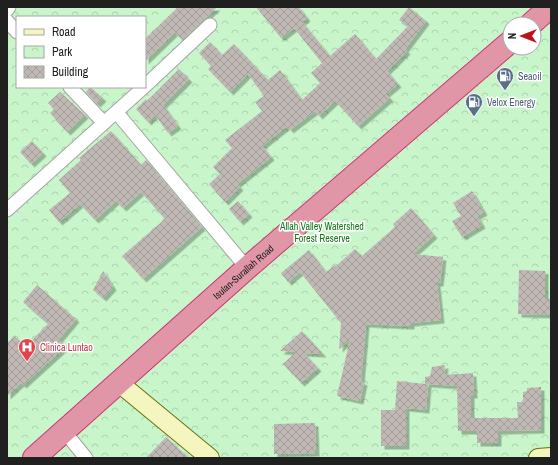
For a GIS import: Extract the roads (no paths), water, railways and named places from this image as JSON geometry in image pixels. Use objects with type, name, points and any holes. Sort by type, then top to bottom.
[{"type":"highway","points":[[540,16],[550,7]]},
{"type":"highway","name":"Isulan-Surallah Road","points":[[34,458],[247,268],[502,49]]},
{"type":"street","points":[[7,21],[16,31]]},
{"type":"street","points":[[146,86],[210,25]]},
{"type":"street","points":[[71,88],[104,123]]},
{"type":"street","points":[[7,210],[144,88]]},
{"type":"street","points":[[117,113],[247,268]]},
{"type":"street","points":[[118,382],[210,458]]},
{"type":"street","points":[[64,431],[86,458]]},
{"type":"street","points":[[538,458],[551,457]]},
{"type":"place","name":"Seaoil","points":[[505,91]]},
{"type":"place","name":"Velox Energy","points":[[474,117]]},
{"type":"place","name":"Clinica Luntao","points":[[27,362]]},
{"type":"park label","name":"Allah Valley Watershed Forest Reserve","points":[[322,232]]}]
